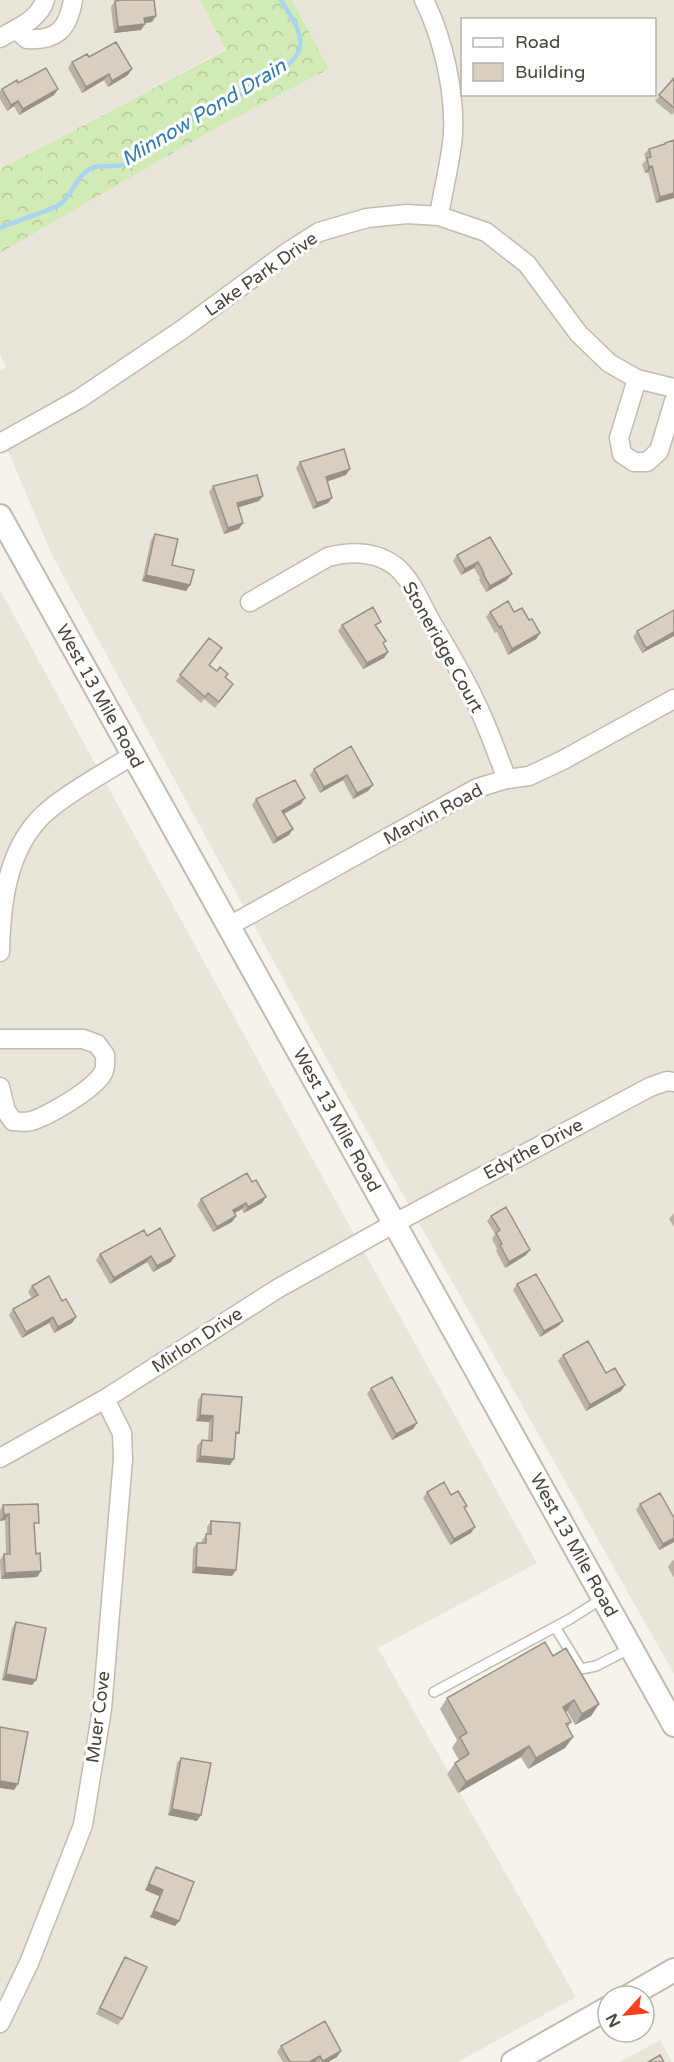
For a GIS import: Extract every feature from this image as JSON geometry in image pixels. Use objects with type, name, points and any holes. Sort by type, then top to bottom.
[{"type":"street","points":[[8,33],[37,14],[42,9],[45,0]]},
{"type":"street","points":[[8,33],[27,39],[51,37],[60,32],[69,18],[73,0]]},
{"type":"street","points":[[424,0],[442,49],[450,91],[453,134],[439,216]]},
{"type":"street","name":"Lake Park Drive","points":[[0,443],[89,393],[183,329],[288,251],[319,232],[367,218],[407,214],[439,216],[486,232],[527,264],[578,333],[609,363],[637,379],[674,388]]},
{"type":"street","points":[[637,379],[619,438],[622,454],[634,462],[647,462],[659,451],[674,401]]},
{"type":"street","name":"West 13 Mile Road","points":[[0,516],[674,1725]]},
{"type":"street","name":"Stoneridge Court","points":[[250,602],[328,557],[342,553],[363,553],[379,557],[393,565],[401,571],[421,603],[476,702],[507,779]]},
{"type":"street","name":"Marvin Road","points":[[229,926],[477,788],[507,779],[529,776],[563,760],[674,699]]},
{"type":"street","points":[[0,951],[0,925],[7,883],[21,840],[51,807],[133,755]]},
{"type":"street","points":[[0,1039],[83,1039],[97,1044],[105,1054],[104,1071],[98,1081],[36,1120],[13,1121],[6,1111],[0,1088]]},
{"type":"street","name":"Edythe Drive","points":[[395,1223],[650,1087],[667,1081],[674,1082]]},
{"type":"street","name":"Mirlon Drive","points":[[0,1458],[105,1399],[277,1289],[395,1223]]},
{"type":"street","name":"Muer Cove","points":[[0,2023],[29,1963],[83,1825],[102,1709],[123,1459],[122,1433],[105,1399]]},
{"type":"street","points":[[650,1984],[674,1970]]},
{"type":"street","points":[[513,2062],[596,2015]]},
{"type":"lane","points":[[434,1692],[555,1627],[603,1598]]},
{"type":"lane","points":[[555,1627],[581,1669],[596,1666],[631,1648]]},
{"type":"shaded area","points":[[0,0],[200,0],[226,49],[0,169]]},
{"type":"shaded area","points":[[292,0],[674,0],[674,1674],[346,1094],[52,555],[0,432],[0,370],[6,367],[0,354],[0,253],[218,127],[329,69]]},
{"type":"shaded area","points":[[0,590],[537,1563],[378,1648],[576,1997],[458,2062],[0,2062]]},
{"type":"shaded area","points":[[660,2040],[672,2062],[620,2062],[656,2044]]},
{"type":"green space","points":[[200,0],[292,0],[329,69],[218,127],[0,253],[0,169],[226,50]]},
{"type":"building","points":[[154,0],[156,16],[144,18],[145,24],[118,27],[115,1]]},
{"type":"building","points":[[116,42],[132,69],[112,81],[109,74],[86,87],[72,62],[87,54],[89,57]]},
{"type":"building","points":[[46,68],[58,89],[23,109],[18,101],[11,105],[2,89]]},
{"type":"building","points":[[674,78],[674,108],[659,95]]},
{"type":"building","points":[[674,140],[674,193],[660,197],[652,166],[649,167],[647,158],[651,157],[649,149]]},
{"type":"building","points":[[344,449],[350,469],[326,477],[332,498],[317,503],[300,462]]},
{"type":"building","points":[[257,475],[263,496],[237,503],[243,523],[228,528],[213,486]]},
{"type":"building","points":[[155,534],[178,539],[172,565],[194,570],[190,585],[146,575]]},
{"type":"building","points":[[490,537],[512,574],[490,586],[478,562],[465,569],[457,555]]},
{"type":"building","points":[[508,601],[514,612],[522,608],[540,633],[512,649],[501,626],[499,627],[490,612]]},
{"type":"building","points":[[373,607],[381,622],[375,625],[386,641],[383,643],[388,652],[367,663],[342,625]]},
{"type":"building","points":[[674,610],[674,632],[646,648],[637,631]]},
{"type":"building","points":[[209,638],[222,648],[209,665],[217,671],[220,667],[228,674],[225,677],[233,684],[219,702],[208,693],[205,697],[180,675]]},
{"type":"building","points":[[351,746],[373,785],[357,793],[347,775],[324,787],[314,769]]},
{"type":"building","points":[[295,780],[305,798],[282,811],[293,829],[277,838],[256,799]]},
{"type":"building","points":[[247,1173],[252,1182],[256,1180],[266,1197],[248,1207],[246,1203],[233,1210],[236,1216],[217,1227],[201,1199]]},
{"type":"building","points":[[506,1207],[530,1250],[509,1262],[496,1233],[500,1230],[491,1216]]},
{"type":"building","points":[[160,1228],[175,1256],[157,1266],[151,1256],[114,1278],[100,1254],[144,1230],[147,1236]]},
{"type":"building","points":[[536,1274],[563,1321],[544,1331],[517,1284]]},
{"type":"building","points":[[49,1276],[62,1301],[66,1299],[76,1317],[58,1327],[53,1317],[26,1332],[13,1309],[38,1295],[32,1286]]},
{"type":"building","points":[[588,1341],[606,1373],[615,1368],[625,1385],[590,1405],[563,1355]]},
{"type":"building","points":[[392,1377],[417,1423],[396,1434],[371,1388]]},
{"type":"building","points":[[202,1394],[242,1397],[234,1459],[200,1456],[202,1440],[212,1441],[213,1416],[200,1415]]},
{"type":"building","points":[[444,1482],[451,1495],[458,1491],[475,1527],[454,1539],[427,1492]]},
{"type":"building","points":[[660,1493],[674,1518],[674,1538],[663,1544],[640,1504]]},
{"type":"building","points":[[38,1504],[39,1523],[34,1523],[36,1554],[40,1553],[41,1571],[5,1573],[4,1554],[10,1554],[9,1514],[4,1515],[3,1505]]},
{"type":"building","points":[[211,1521],[240,1523],[236,1570],[196,1567],[197,1543],[206,1543],[206,1534],[211,1534]]},
{"type":"building","points":[[16,1622],[46,1628],[36,1680],[6,1674]]},
{"type":"building","points":[[545,1642],[553,1656],[566,1648],[599,1704],[582,1714],[574,1700],[563,1707],[571,1722],[566,1724],[573,1737],[536,1758],[529,1746],[466,1782],[455,1763],[469,1754],[460,1737],[467,1733],[447,1698]]},
{"type":"building","points":[[0,1727],[28,1732],[18,1784],[0,1781]]},
{"type":"building","points":[[181,1758],[211,1763],[201,1815],[172,1809]]},
{"type":"building","points":[[156,1867],[194,1882],[179,1921],[154,1911],[163,1890],[149,1884]]},
{"type":"building","points":[[125,1957],[147,1967],[122,2019],[100,2008]]},
{"type":"building","points":[[325,2021],[341,2051],[323,2061],[320,2056],[312,2062],[290,2062],[281,2046]]},
{"type":"building","points":[[660,2055],[664,2062],[648,2062]]},
{"type":"waterway","name":"Minnow Pond Drain","points":[[0,228],[58,206],[85,172],[99,166],[117,166],[129,162],[181,125],[246,93],[280,72],[292,61],[300,44],[295,24],[281,0]]}]
